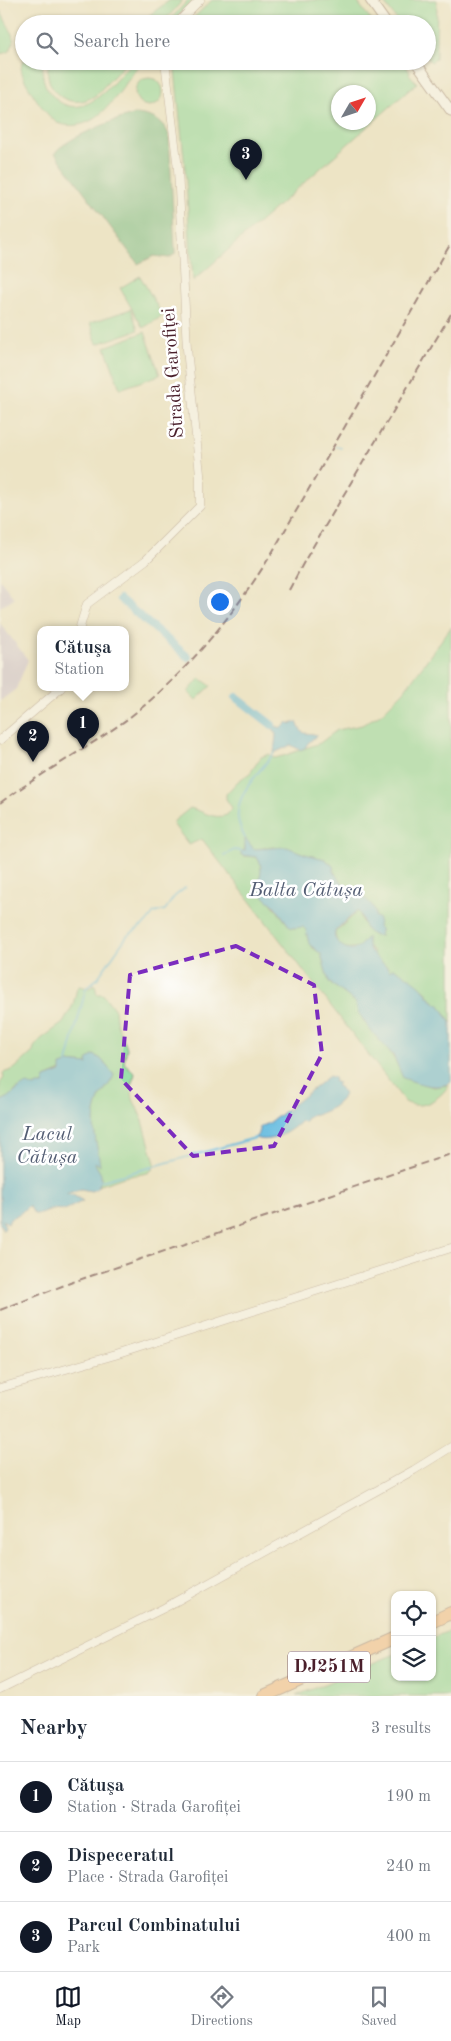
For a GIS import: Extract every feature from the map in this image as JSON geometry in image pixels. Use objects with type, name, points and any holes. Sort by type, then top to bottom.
[{"type":"highway","points":[[436,1620],[451,1613]]},
{"type":"highway","name":"DJ251M","points":[[264,1696],[391,1640]]},
{"type":"street","points":[[185,15],[200,0]]},
{"type":"street","points":[[370,0],[381,15]]},
{"type":"street","name":"Strada Garofiței","points":[[80,626],[87,604],[146,560],[200,506],[200,474],[187,349],[178,169],[166,70]]},
{"type":"street","points":[[422,70],[450,109]]},
{"type":"street","points":[[0,740],[57,691]]},
{"type":"street","points":[[0,1388],[115,1355],[451,1248]]},
{"type":"street","points":[[0,1689],[164,1608],[414,1470],[451,1447]]},
{"type":"highlighted area","points":[[236,946],[314,985],[322,1054],[274,1146],[193,1156],[121,1079],[130,975]]},
{"type":"shaded area","points":[[0,580],[14,598],[0,607]]},
{"type":"shaded area","points":[[0,623],[28,660],[16,689],[0,701]]},
{"type":"green space","points":[[170,0],[183,0],[170,15],[149,15]]},
{"type":"green space","points":[[188,0],[194,0],[180,15],[174,15]]},
{"type":"green space","points":[[212,0],[356,0],[367,15],[196,15]]},
{"type":"green space","points":[[382,0],[437,0],[436,59],[436,15],[393,15]]},
{"type":"green space","points":[[0,10],[11,31],[14,42],[9,52],[0,54]]},
{"type":"green space","points":[[22,70],[43,70],[43,79],[51,94],[62,103],[74,107],[96,98],[124,70],[136,70],[118,95],[96,118],[77,125],[62,124],[53,120],[27,85]]},
{"type":"green space","points":[[48,70],[120,70],[96,95],[77,102],[60,96],[54,90],[49,81]]},
{"type":"green space","points":[[175,70],[409,70],[409,74],[417,83],[376,119],[376,85],[331,85],[331,130],[364,130],[193,281],[185,168]]},
{"type":"green space","points":[[149,78],[159,82],[163,92],[159,102],[149,106],[139,102],[135,92],[139,82]]},
{"type":"green space","points":[[137,114],[160,122],[169,135],[175,251],[175,254],[169,258],[154,256],[138,264],[55,153],[60,147],[80,135],[118,119]]},
{"type":"green space","points":[[140,276],[163,316],[143,328],[120,288]]},
{"type":"green space","points":[[131,309],[138,330],[97,344],[90,323]]},
{"type":"green space","points":[[145,332],[160,375],[120,389],[105,347]]},
{"type":"green space","points":[[451,627],[451,1023],[443,1010],[431,1000],[426,991],[395,969],[390,971],[387,966],[373,957],[373,952],[367,944],[346,948],[338,944],[335,932],[353,916],[357,909],[362,922],[381,936],[375,917],[364,897],[346,887],[336,876],[333,866],[325,859],[273,847],[254,849],[249,845],[245,845],[244,856],[256,857],[259,860],[261,871],[257,885],[290,927],[303,927],[306,930],[312,947],[321,954],[329,982],[355,1002],[362,1018],[370,1030],[387,1047],[406,1079],[434,1087],[449,1085],[436,1099],[418,1105],[405,1102],[202,839],[189,845],[173,824],[190,808],[212,816],[227,815],[232,808],[226,799],[226,794],[238,781],[250,773],[261,757],[269,754],[275,758],[320,743],[337,730],[362,725],[382,713],[404,691]]},
{"type":"green space","points":[[200,678],[211,686],[196,700],[188,692]]},
{"type":"green space","points":[[95,985],[97,994],[103,994],[115,1010],[117,1025],[127,1048],[124,1063],[135,1074],[131,1085],[133,1099],[143,1121],[155,1163],[153,1169],[148,1173],[124,1177],[98,1186],[101,1176],[93,1160],[99,1165],[94,1116],[99,1099],[114,1075],[101,1059],[94,1055],[87,1060],[88,1064],[67,1062],[61,1071],[45,1078],[43,1085],[17,1089],[10,1097],[0,1101],[0,1083],[4,1078],[3,1073],[14,1069],[33,1052],[34,1047],[41,1039],[63,1023],[73,1005],[79,986],[89,988]]},
{"type":"green space","points":[[451,1630],[451,1696],[296,1696],[391,1656],[391,1681],[436,1681],[436,1636]]},
{"type":"water","points":[[288,722],[290,724],[297,722],[303,732],[317,735],[305,748],[300,750],[291,745],[274,753],[276,735],[272,725],[282,728]]},
{"type":"water","name":"Balta Cătușa","points":[[245,838],[254,849],[287,847],[325,859],[333,866],[341,881],[370,903],[374,909],[375,917],[379,919],[378,927],[382,930],[379,932],[381,936],[374,935],[367,930],[357,910],[336,930],[335,938],[342,946],[354,949],[359,947],[367,937],[369,949],[390,971],[393,968],[413,980],[422,987],[434,1003],[440,1005],[451,1023],[451,1082],[446,1085],[434,1086],[403,1078],[393,1055],[370,1030],[358,1012],[355,1002],[329,982],[321,954],[309,944],[306,930],[303,927],[290,927],[274,905],[263,896],[257,885],[261,871],[259,860],[256,857],[241,855],[241,851],[245,850]]},
{"type":"water","name":"Lacul Cătușa","points":[[94,1055],[101,1059],[114,1075],[99,1099],[96,1108],[94,1124],[100,1165],[94,1162],[101,1174],[101,1181],[97,1189],[91,1191],[81,1189],[66,1194],[73,1195],[83,1201],[65,1210],[52,1209],[41,1214],[34,1214],[28,1206],[10,1219],[8,1223],[3,1220],[5,1227],[3,1230],[0,1223],[0,1101],[24,1085],[28,1084],[34,1087],[43,1085],[45,1078],[61,1072],[61,1066],[67,1062],[88,1064],[87,1060]]},
{"type":"water","points":[[329,1076],[335,1079],[334,1081],[338,1083],[336,1085],[344,1094],[341,1100],[333,1107],[317,1115],[309,1116],[304,1122],[301,1121],[280,1136],[267,1139],[255,1138],[260,1131],[260,1127],[269,1123],[292,1106],[290,1103],[294,1104]]},
{"type":"waterway","points":[[336,446],[341,448]]},
{"type":"waterway","points":[[120,599],[188,657]]},
{"type":"waterway","points":[[236,697],[272,725]]},
{"type":"waterway","points":[[245,838],[238,819],[238,809],[241,800],[250,783],[274,753]]},
{"type":"waterway","points":[[224,856],[234,850],[241,851]]},
{"type":"waterway","points":[[67,1062],[86,988],[97,979],[127,936],[146,923],[154,913],[165,910],[174,897],[185,888]]},
{"type":"waterway","points":[[101,1181],[255,1138]]},
{"type":"railway","points":[[0,803],[130,717],[171,682],[227,618],[244,596],[273,551],[451,243]]},
{"type":"railway","points":[[289,590],[451,314]]},
{"type":"railway","points":[[0,1310],[70,1283],[451,1154]]},
{"type":"place","name":"Parcul Combinatului","points":[[246,180]]},
{"type":"place","name":"Cătuşa","points":[[83,749]]},
{"type":"place","name":"Dispeceratul","points":[[33,762]]}]
